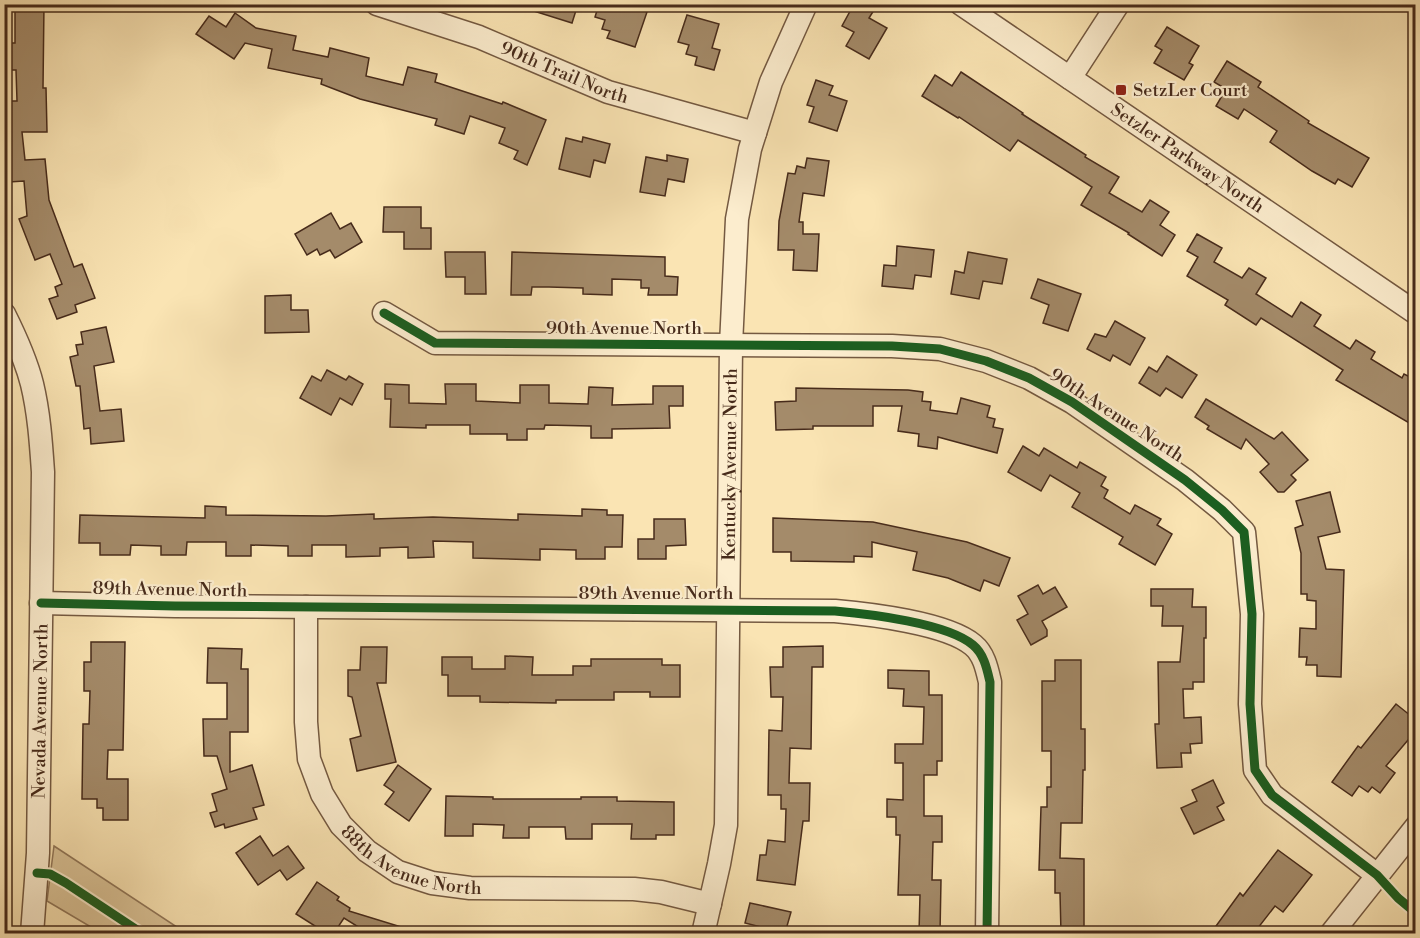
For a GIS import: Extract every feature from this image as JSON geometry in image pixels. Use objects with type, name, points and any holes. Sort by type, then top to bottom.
[{"type":"street","name":"90th Trail North","points":[[377,4],[479,37],[608,92],[755,133]]},
{"type":"street","name":"Kentucky Avenue North","points":[[703,933],[720,864],[726,825],[731,345],[737,219],[750,149],[771,82],[806,4]]},
{"type":"street","name":"Setzler Parkway North","points":[[961,4],[1416,313]]},
{"type":"street","points":[[1070,78],[1118,4]]},
{"type":"street","name":"90th Avenue North","points":[[384,313],[435,344],[901,347],[940,350],[986,361],[1029,378],[1072,402],[1185,480],[1222,510],[1244,532],[1251,614],[1250,704],[1255,770],[1272,795],[1377,875]]},
{"type":"street","name":"Nevada Avenue North","points":[[4,314],[17,340],[32,383],[40,428],[43,472],[38,853],[32,933]]},
{"type":"street","name":"89th Avenue North","points":[[41,603],[306,608],[835,611],[909,621],[956,635],[974,645],[986,662],[990,682],[987,933]]},
{"type":"street","name":"88th Avenue North","points":[[306,608],[306,722],[309,759],[327,802],[341,825],[367,851],[398,872],[432,884],[470,888],[634,889],[661,892],[710,904]]},
{"type":"street","points":[[1331,933],[1416,827]]},
{"type":"shaded area","points":[[54,846],[186,933],[101,933],[47,901]]},
{"type":"building","points":[[15,4],[44,4],[43,88],[46,88],[47,132],[22,132],[25,160],[45,159],[49,200],[74,267],[82,264],[95,298],[75,305],[77,312],[57,319],[49,299],[58,296],[55,287],[62,284],[50,254],[35,260],[19,219],[27,216],[24,181],[9,182],[5,101],[17,101],[16,70],[6,70],[6,43],[15,43]]},
{"type":"building","points":[[524,4],[578,4],[572,23],[524,8]]},
{"type":"building","points":[[599,4],[626,4],[647,12],[635,47],[607,38],[610,31],[602,29],[605,20],[595,17]]},
{"type":"building","points":[[854,4],[864,4],[874,10],[869,18],[887,28],[869,59],[846,46],[854,32],[842,26]]},
{"type":"building","points":[[235,13],[256,28],[296,36],[293,50],[328,57],[330,48],[369,58],[366,76],[403,85],[408,67],[437,74],[435,82],[502,104],[503,102],[546,120],[527,165],[514,159],[518,151],[499,143],[505,128],[470,116],[464,134],[435,125],[437,119],[360,99],[321,84],[322,79],[268,68],[272,49],[245,43],[234,59],[196,34],[209,16],[226,27]]},
{"type":"building","points":[[687,15],[719,24],[712,48],[720,50],[714,70],[695,65],[697,57],[686,54],[689,45],[678,42]]},
{"type":"building","points":[[1167,27],[1199,46],[1189,63],[1193,65],[1184,80],[1154,63],[1162,50],[1155,46]]},
{"type":"building","points":[[1227,61],[1261,82],[1258,87],[1309,121],[1308,123],[1369,158],[1352,187],[1338,179],[1335,184],[1270,142],[1277,131],[1244,109],[1238,119],[1216,106],[1226,89],[1214,82]]},
{"type":"building","points":[[961,72],[1086,155],[1085,157],[1119,177],[1109,193],[1142,212],[1150,200],[1169,212],[1160,225],[1175,235],[1162,256],[1129,233],[1081,205],[1092,187],[1018,140],[1010,151],[959,117],[922,96],[935,75],[952,86]]},
{"type":"building","points":[[816,80],[833,86],[829,95],[847,101],[837,131],[809,122],[814,107],[807,105]]},
{"type":"building","points":[[583,137],[610,144],[605,163],[594,160],[590,177],[559,169],[566,138],[582,142]]},
{"type":"building","points":[[667,155],[688,159],[684,182],[668,179],[665,196],[640,192],[646,157],[667,161]]},
{"type":"building","points":[[807,158],[829,161],[824,196],[803,193],[799,222],[803,222],[803,234],[819,234],[817,271],[793,270],[794,250],[778,250],[779,221],[788,173],[795,174],[797,166],[805,168]]},
{"type":"building","points":[[384,207],[421,207],[421,228],[431,228],[431,249],[404,249],[404,232],[383,232]]},
{"type":"building","points":[[331,213],[340,229],[351,223],[362,242],[335,258],[330,250],[320,255],[317,249],[307,255],[295,234]]},
{"type":"building","points":[[1197,234],[1222,248],[1214,262],[1242,278],[1249,268],[1266,278],[1256,294],[1292,317],[1301,302],[1321,315],[1314,326],[1350,349],[1356,340],[1375,352],[1371,359],[1402,378],[1404,374],[1416,380],[1416,427],[1336,380],[1343,370],[1261,318],[1256,325],[1225,305],[1228,300],[1187,276],[1198,257],[1187,251]]},
{"type":"building","points":[[897,246],[934,250],[931,277],[915,275],[913,289],[882,286],[884,265],[896,266]]},
{"type":"building","points":[[445,252],[485,252],[486,294],[465,294],[465,277],[446,277]]},
{"type":"building","points":[[512,252],[665,257],[665,276],[678,277],[677,295],[648,295],[649,288],[641,288],[641,280],[612,279],[612,295],[583,294],[583,288],[532,287],[531,295],[511,295]]},
{"type":"building","points":[[968,252],[1007,259],[1002,284],[983,281],[979,299],[951,294],[955,271],[964,273]]},
{"type":"building","points":[[1038,279],[1081,294],[1068,331],[1043,323],[1049,305],[1031,298]]},
{"type":"building","points":[[291,295],[291,310],[308,310],[309,332],[265,333],[265,296]]},
{"type":"building","points":[[1115,321],[1145,338],[1130,365],[1113,355],[1110,361],[1087,349],[1095,334],[1106,337]]},
{"type":"building","points":[[106,327],[114,362],[94,366],[100,411],[121,409],[124,441],[91,444],[90,428],[84,429],[80,386],[76,386],[70,357],[78,355],[76,345],[83,344],[81,332]]},
{"type":"building","points":[[1167,356],[1197,375],[1182,398],[1166,388],[1160,396],[1139,383],[1149,367],[1157,372]]},
{"type":"building","points":[[327,370],[346,380],[349,376],[363,384],[352,405],[340,398],[331,415],[300,398],[312,376],[321,381]]},
{"type":"building","points":[[385,384],[409,385],[409,403],[446,404],[445,384],[476,384],[476,401],[520,403],[520,385],[549,385],[549,403],[588,404],[589,387],[613,388],[612,405],[653,404],[653,386],[683,386],[683,406],[669,406],[670,428],[612,429],[612,438],[591,438],[591,426],[545,425],[544,429],[527,429],[527,440],[507,440],[507,434],[470,434],[470,425],[426,425],[426,428],[390,427],[391,399],[385,399]]},
{"type":"building","points":[[796,388],[923,392],[922,401],[931,402],[930,410],[957,414],[961,398],[990,406],[987,417],[995,419],[993,427],[1003,429],[997,453],[938,437],[937,449],[918,446],[919,434],[898,431],[902,406],[873,406],[873,426],[813,426],[813,429],[776,430],[775,402],[796,401]]},
{"type":"building","points":[[1206,399],[1274,439],[1282,432],[1308,460],[1291,475],[1296,480],[1284,492],[1278,492],[1260,472],[1269,464],[1246,439],[1241,449],[1207,429],[1209,426],[1195,417]]},
{"type":"building","points":[[1023,446],[1039,456],[1044,448],[1077,468],[1080,462],[1106,477],[1101,486],[1108,490],[1104,498],[1130,514],[1135,505],[1161,519],[1157,525],[1172,534],[1155,565],[1119,544],[1123,537],[1072,507],[1080,493],[1050,475],[1041,491],[1008,472]]},
{"type":"building","points":[[1330,492],[1340,532],[1318,537],[1326,569],[1344,570],[1341,677],[1317,676],[1317,665],[1306,665],[1307,657],[1299,657],[1300,628],[1316,629],[1316,601],[1307,600],[1307,594],[1301,594],[1301,553],[1295,528],[1303,525],[1296,501]]},
{"type":"building","points":[[205,506],[226,507],[226,515],[374,514],[374,519],[433,517],[518,520],[518,514],[582,516],[582,509],[607,510],[607,515],[623,515],[622,547],[605,547],[605,559],[576,559],[576,550],[540,549],[540,560],[473,558],[473,542],[433,541],[434,557],[408,558],[408,547],[380,548],[380,556],[346,557],[346,545],[312,545],[312,556],[288,556],[288,546],[251,545],[251,556],[226,556],[226,542],[187,542],[186,555],[161,555],[161,546],[131,545],[130,555],[100,555],[100,543],[79,543],[80,515],[205,518]]},
{"type":"building","points":[[773,518],[873,522],[967,542],[1010,558],[999,586],[984,580],[980,591],[948,578],[913,570],[917,552],[872,542],[872,557],[854,556],[854,562],[791,561],[791,552],[773,552]]},
{"type":"building","points":[[654,519],[685,519],[686,545],[666,546],[666,559],[638,559],[638,539],[654,539]]},
{"type":"building","points":[[1038,585],[1043,594],[1055,587],[1067,607],[1042,621],[1047,630],[1047,636],[1031,645],[1017,620],[1028,614],[1018,596]]},
{"type":"building","points":[[1151,589],[1193,589],[1192,607],[1206,607],[1204,682],[1193,682],[1193,689],[1183,689],[1184,718],[1201,717],[1202,743],[1190,744],[1191,753],[1181,753],[1182,767],[1157,768],[1155,724],[1159,724],[1158,662],[1180,662],[1183,626],[1162,626],[1163,606],[1151,606]]},
{"type":"building","points":[[91,642],[125,642],[123,750],[108,750],[107,779],[128,779],[128,820],[103,820],[103,808],[97,808],[97,799],[82,799],[83,724],[89,724],[90,691],[84,691],[84,662],[91,662]]},
{"type":"building","points":[[823,646],[823,667],[812,667],[811,749],[790,748],[789,783],[810,783],[809,821],[803,821],[795,885],[757,880],[760,855],[766,855],[768,840],[785,842],[786,809],[781,809],[781,795],[768,795],[769,730],[782,731],[783,697],[771,697],[770,667],[783,667],[783,647]]},
{"type":"building","points":[[361,647],[387,647],[386,683],[377,683],[396,762],[357,771],[350,739],[361,736],[352,697],[348,696],[348,670],[360,670]]},
{"type":"building","points":[[208,648],[242,649],[241,669],[248,669],[248,732],[230,732],[230,772],[252,765],[264,805],[253,808],[257,819],[225,828],[224,824],[215,827],[210,813],[217,811],[212,794],[227,789],[217,756],[204,756],[203,719],[227,719],[227,683],[207,683]]},
{"type":"building","points":[[505,656],[533,657],[532,675],[573,675],[573,666],[591,666],[591,659],[662,659],[662,665],[680,665],[680,697],[650,697],[650,692],[614,692],[614,700],[556,700],[556,703],[480,702],[480,696],[448,696],[448,675],[442,675],[442,657],[472,657],[472,669],[505,669]]},
{"type":"building","points":[[1055,660],[1081,660],[1081,729],[1085,729],[1082,823],[1061,823],[1060,858],[1084,859],[1084,933],[1061,933],[1060,893],[1055,893],[1055,870],[1039,870],[1041,807],[1047,807],[1047,787],[1051,787],[1051,751],[1042,751],[1042,681],[1055,681]]},
{"type":"building","points":[[888,670],[929,671],[929,695],[942,695],[942,761],[937,761],[937,775],[924,775],[924,816],[942,816],[942,842],[933,842],[932,880],[941,880],[940,933],[919,933],[920,895],[898,895],[900,835],[896,835],[896,817],[887,817],[887,799],[903,800],[903,763],[895,763],[895,744],[923,744],[924,707],[903,706],[904,689],[888,688]]},
{"type":"building","points":[[1396,704],[1416,720],[1416,746],[1408,740],[1386,766],[1395,773],[1380,793],[1372,787],[1368,792],[1359,786],[1352,796],[1332,782],[1358,746],[1361,748]]},
{"type":"building","points":[[398,765],[431,789],[409,821],[385,804],[394,792],[384,785]]},
{"type":"building","points":[[1213,780],[1224,803],[1217,807],[1224,820],[1194,834],[1181,808],[1197,801],[1192,790]]},
{"type":"building","points":[[446,796],[493,797],[493,799],[617,797],[617,801],[674,802],[674,835],[656,835],[656,839],[631,839],[632,824],[592,824],[592,839],[566,839],[565,827],[529,827],[529,838],[503,838],[504,825],[473,824],[473,836],[445,836]]},
{"type":"building","points":[[260,836],[273,856],[288,846],[304,868],[287,880],[280,870],[258,885],[236,853]]},
{"type":"building","points":[[1278,850],[1312,875],[1283,912],[1275,906],[1254,933],[1227,933],[1216,926],[1240,893],[1243,896]]},
{"type":"building","points":[[317,882],[339,897],[337,900],[350,908],[349,911],[411,930],[410,933],[368,933],[344,918],[334,933],[326,933],[296,914]]},
{"type":"building","points":[[750,903],[791,912],[785,933],[759,933],[761,927],[745,923]]},
{"type":"waterway","points":[[81,931],[86,934]]},
{"type":"cycle path","points":[[384,313],[435,343],[892,346],[940,349],[986,361],[1029,378],[1072,402],[1185,480],[1222,510],[1244,532],[1252,614],[1250,704],[1255,770],[1272,795],[1377,875],[1398,898],[1416,913]]},
{"type":"cycle path","points":[[41,603],[835,611],[907,621],[945,631],[961,637],[977,649],[990,682],[987,934]]},
{"type":"cycle path","points":[[37,873],[50,874],[66,883],[143,934]]},
{"type":"place","name":"SetzLer Court","points":[[1121,90]]}]
